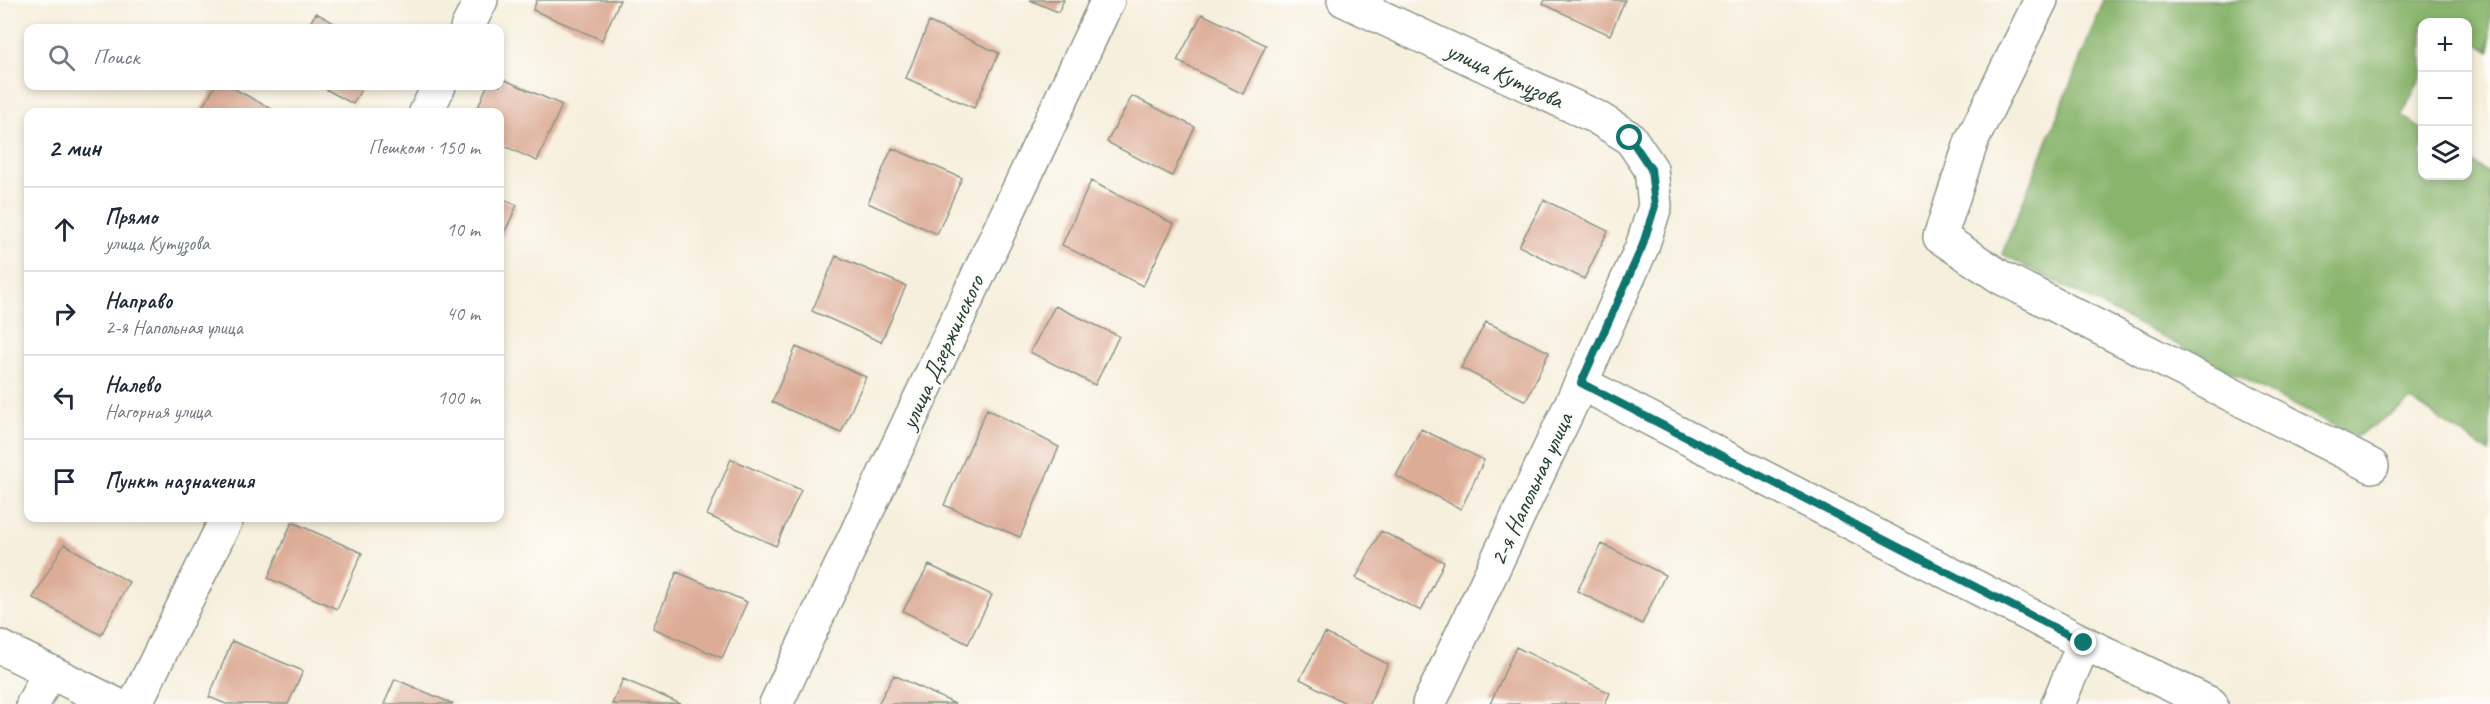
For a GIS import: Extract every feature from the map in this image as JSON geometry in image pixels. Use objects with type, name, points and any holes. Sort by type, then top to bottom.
[{"type":"street","points":[[469,24],[481,0]]},
{"type":"street","name":"улица Дзержинского","points":[[776,704],[1108,0]]},
{"type":"street","name":"улица Кутузова","points":[[1344,0],[1596,117],[1630,138],[1651,169]]},
{"type":"street","points":[[2041,0],[1972,140],[1940,237],[2002,278],[2372,466]]},
{"type":"street","points":[[428,108],[437,90]]},
{"type":"street","name":"2-я Напольная улица","points":[[1429,704],[1581,383],[1642,247],[1655,206],[1651,169]]},
{"type":"street","points":[[1581,383],[2084,643],[2211,704]]},
{"type":"street","points":[[135,704],[225,522]]},
{"type":"street","points":[[2058,704],[2084,643]]},
{"type":"street","points":[[0,647],[115,704]]},
{"type":"street","points":[[33,704],[49,672]]},
{"type":"green space","points":[[2104,0],[2490,0],[2490,52],[2472,40],[2472,18],[2418,18],[2418,83],[2402,115],[2418,126],[2418,180],[2472,180],[2472,162],[2490,174],[2490,453],[2412,400],[2356,437],[2002,254]]},
{"type":"building","points":[[537,0],[620,0],[602,40],[533,10]]},
{"type":"building","points":[[1030,0],[1064,0],[1058,12]]},
{"type":"building","points":[[1545,0],[1625,0],[1610,35],[1543,4]]},
{"type":"building","points":[[316,13],[336,24],[309,24]]},
{"type":"building","points":[[1202,14],[1266,45],[1243,94],[1177,61]]},
{"type":"building","points":[[929,22],[999,53],[974,108],[906,78]]},
{"type":"building","points":[[504,80],[562,105],[537,161],[504,146],[504,108],[478,108],[485,90],[504,90]]},
{"type":"building","points":[[213,90],[236,90],[270,108],[201,108]]},
{"type":"building","points":[[327,90],[361,90],[353,104]]},
{"type":"building","points":[[1132,96],[1195,127],[1172,176],[1107,142]]},
{"type":"building","points":[[892,148],[962,178],[937,234],[868,203]]},
{"type":"building","points":[[1091,181],[1174,224],[1143,286],[1062,245]]},
{"type":"building","points":[[504,200],[517,205],[504,234]]},
{"type":"building","points":[[1544,200],[1608,231],[1584,279],[1519,246]]},
{"type":"building","points":[[836,256],[906,286],[881,342],[812,311]]},
{"type":"building","points":[[1055,306],[1119,336],[1095,385],[1030,352]]},
{"type":"building","points":[[1486,322],[1549,352],[1526,401],[1461,368]]},
{"type":"building","points":[[796,347],[866,377],[841,433],[772,402]]},
{"type":"building","points":[[987,409],[1059,447],[1020,537],[944,505]]},
{"type":"building","points":[[1421,429],[1484,460],[1461,509],[1396,476]]},
{"type":"building","points":[[731,459],[801,490],[776,546],[707,515]]},
{"type":"building","points":[[292,522],[362,553],[337,609],[268,578]]},
{"type":"building","points":[[1381,531],[1444,562],[1421,611],[1356,578]]},
{"type":"building","points":[[64,544],[129,582],[101,635],[33,598]]},
{"type":"building","points":[[1602,544],[1665,575],[1642,624],[1577,591]]},
{"type":"building","points":[[929,565],[992,595],[968,644],[903,611]]},
{"type":"building","points":[[677,572],[747,602],[722,658],[653,628]]},
{"type":"building","points":[[1325,633],[1388,664],[1369,704],[1347,704],[1300,679]]},
{"type":"building","points":[[232,641],[303,671],[288,704],[226,704],[209,697]]},
{"type":"building","points":[[1516,647],[1610,693],[1605,704],[1490,704]]},
{"type":"building","points":[[894,675],[955,704],[878,704]]},
{"type":"building","points":[[395,679],[453,704],[384,704]]},
{"type":"building","points":[[623,679],[681,704],[612,704]]},
{"type":"route","points":[[1630,138],[1651,169],[1655,206],[1642,247],[1581,383],[2084,643]]}]
